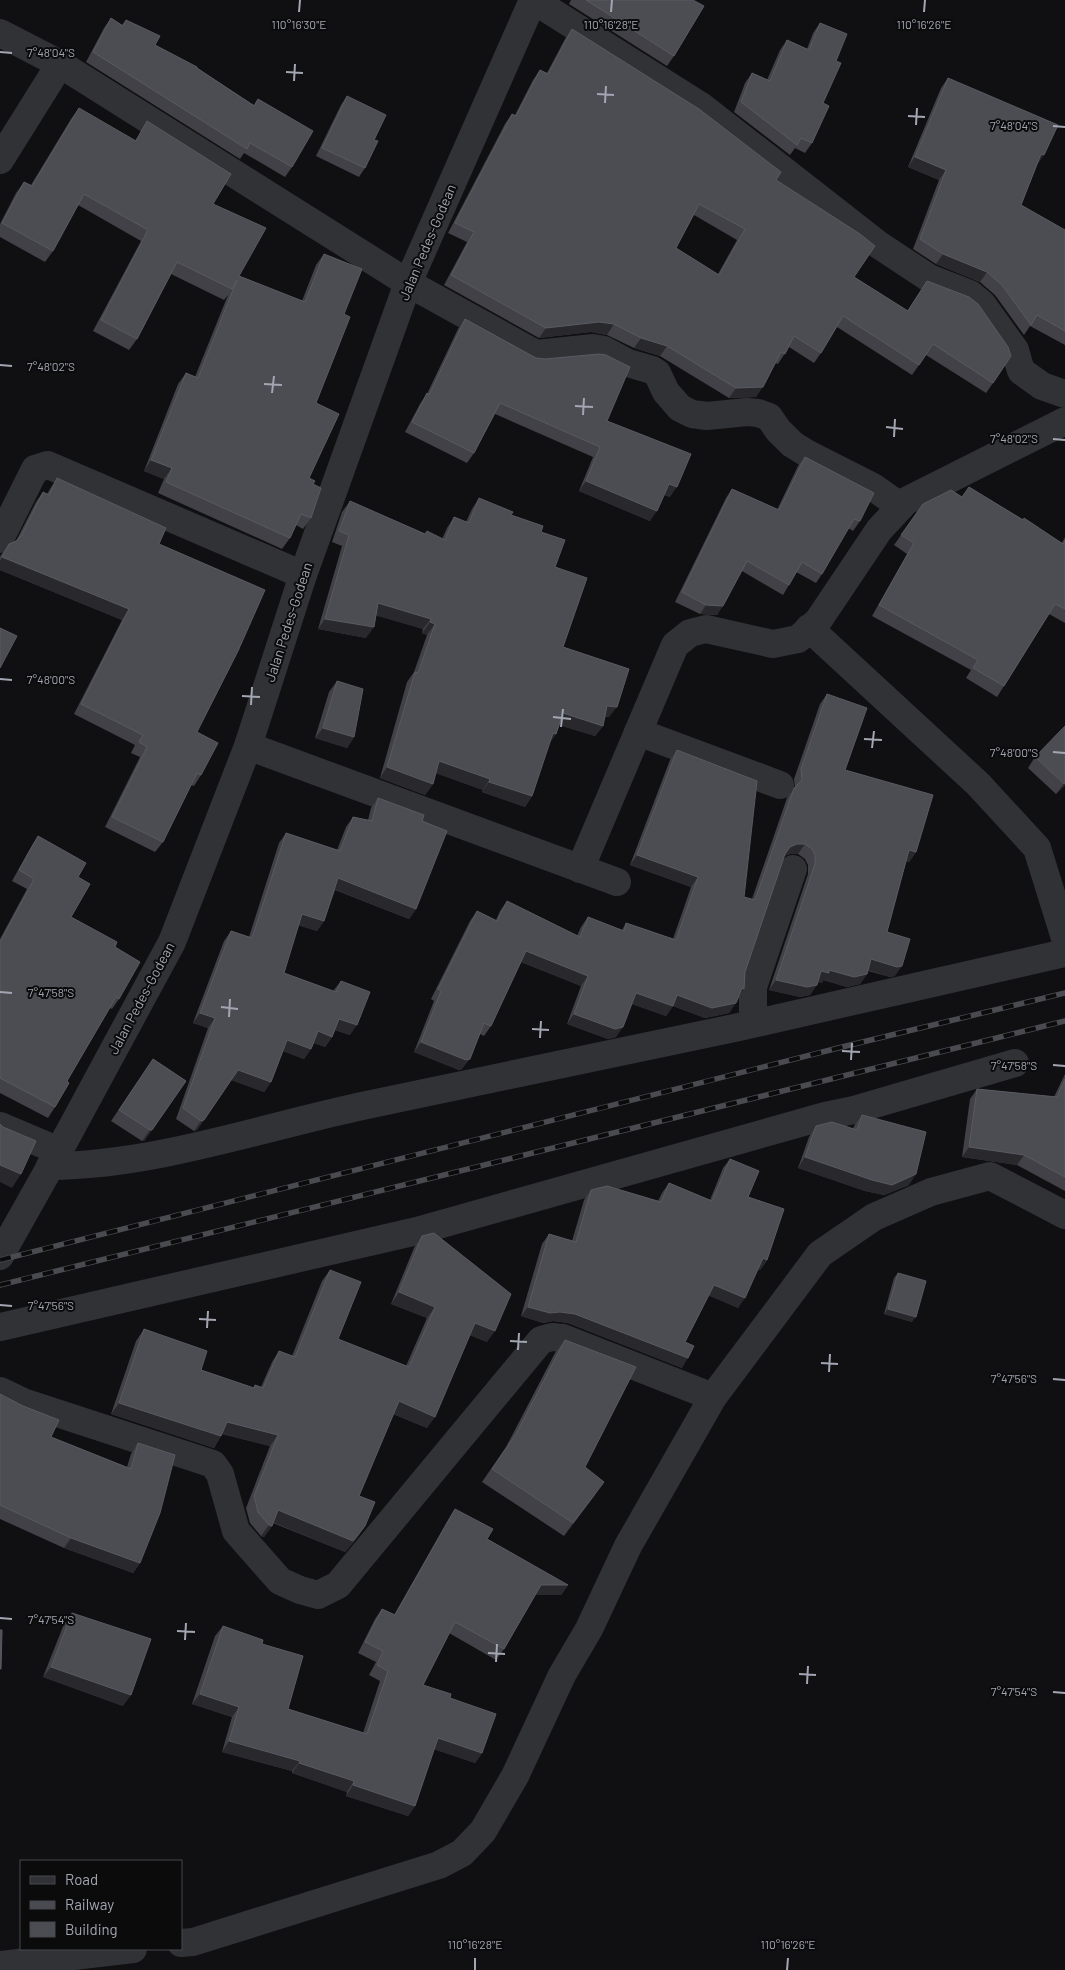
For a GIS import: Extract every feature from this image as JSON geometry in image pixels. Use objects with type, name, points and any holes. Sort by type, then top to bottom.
[{"type":"street","name":"Jalan Pedes-Godean","points":[[0,1256],[55,1159],[172,942],[248,746],[303,575],[408,283],[533,0]]},
{"type":"street","points":[[533,0],[701,106],[879,244],[929,278],[970,294],[982,304],[1015,350],[1021,371],[1042,386],[1065,394]]},
{"type":"street","points":[[0,33],[60,64],[408,283],[536,354],[593,348],[604,350],[628,363],[652,370],[660,377],[666,392],[680,408],[692,414],[707,416],[758,412],[769,417],[778,430],[792,444],[873,487],[900,506]]},
{"type":"street","points":[[0,160],[60,64]]},
{"type":"street","points":[[580,869],[675,645],[690,633],[706,629],[773,644],[798,639],[818,621],[878,530],[906,501],[1065,422]]},
{"type":"street","points":[[0,539],[35,468],[48,466],[303,575]]},
{"type":"street","points":[[809,628],[978,784],[1037,848],[1065,938]]},
{"type":"street","points":[[638,732],[780,784]]},
{"type":"street","points":[[248,746],[617,882]]},
{"type":"street","points":[[753,1023],[753,987],[793,869]]},
{"type":"street","points":[[0,1126],[55,1159],[86,1166],[149,1156],[358,1107],[753,1023],[1065,953]]},
{"type":"street","points":[[0,1327],[417,1231],[854,1110],[1014,1062]]},
{"type":"street","points":[[182,1943],[212,1936],[439,1865],[462,1853],[468,1847],[483,1830],[504,1797],[562,1675],[589,1629],[628,1546],[713,1397],[820,1254],[874,1217],[931,1192],[990,1176],[1065,1215]]},
{"type":"street","points":[[0,1391],[23,1402],[213,1464],[220,1474],[236,1531],[280,1581],[300,1590],[318,1594],[338,1585],[541,1340],[563,1338],[713,1397]]},
{"type":"street","points":[[0,1965],[125,1950]]},
{"type":"building","points":[[586,0],[693,0],[704,6],[674,56]]},
{"type":"building","points":[[111,18],[123,26],[126,20],[160,36],[155,45],[197,67],[254,106],[258,99],[313,131],[292,167],[250,143],[247,149],[93,52]]},
{"type":"building","points":[[820,23],[847,34],[836,61],[841,63],[823,103],[829,106],[812,143],[801,138],[797,145],[741,102],[752,73],[770,81],[787,40],[809,50]]},
{"type":"building","points":[[572,29],[699,109],[781,172],[776,180],[860,234],[875,246],[854,277],[908,311],[927,281],[969,297],[978,304],[1008,347],[1011,356],[993,383],[933,344],[919,365],[843,316],[821,353],[794,336],[785,354],[781,352],[763,387],[736,388],[667,346],[641,338],[614,324],[599,322],[546,328],[451,275],[474,232],[455,223],[512,114],[516,116],[540,70],[548,74]],"holes":[[[699,204],[745,229],[719,275],[676,248]]]},
{"type":"building","points":[[948,78],[1058,125],[1044,155],[1041,154],[1021,205],[1065,230],[1065,331],[1037,315],[1031,325],[1002,285],[987,272],[943,254],[920,239],[946,170],[915,157]]},
{"type":"building","points":[[347,96],[386,115],[374,140],[378,141],[365,168],[322,148]]},
{"type":"building","points":[[79,108],[136,141],[147,121],[231,174],[213,204],[266,228],[239,276],[305,302],[324,254],[362,269],[344,314],[350,317],[316,403],[339,414],[309,478],[315,481],[313,484],[321,488],[311,518],[301,514],[290,538],[166,482],[172,468],[151,460],[186,373],[198,378],[237,280],[232,289],[177,262],[137,339],[101,320],[148,230],[84,194],[53,251],[2,223],[24,182],[32,186]]},
{"type":"building","points":[[465,319],[536,358],[545,359],[599,354],[606,355],[630,367],[607,421],[691,454],[677,487],[669,484],[657,511],[586,481],[600,447],[500,403],[474,453],[412,422],[427,393],[429,395]]},
{"type":"building","points":[[805,457],[874,493],[860,521],[854,519],[822,574],[802,562],[789,585],[747,561],[723,606],[706,605],[682,592],[732,489],[779,510]]},
{"type":"building","points":[[57,478],[166,528],[159,544],[265,590],[238,651],[197,732],[218,743],[201,775],[197,773],[163,842],[112,817],[147,747],[139,742],[143,735],[81,704],[129,609],[2,557],[9,544],[21,536],[43,492],[49,495]]},
{"type":"building","points":[[969,487],[1023,520],[1024,518],[1063,544],[1065,540],[1065,609],[1055,604],[1004,686],[973,668],[978,660],[879,605],[914,543],[901,535],[923,504],[951,490],[962,497]]},
{"type":"building","points":[[479,498],[513,512],[511,515],[543,526],[541,532],[565,540],[555,567],[587,578],[563,647],[629,669],[617,707],[607,706],[603,726],[563,713],[556,734],[553,733],[532,796],[489,782],[490,779],[439,761],[433,784],[387,767],[415,672],[418,673],[435,624],[430,622],[431,619],[378,603],[374,627],[325,619],[349,535],[339,531],[350,501],[425,534],[427,531],[445,540],[454,517],[469,523]]},
{"type":"building","points":[[0,628],[17,636],[0,668]]},
{"type":"building","points":[[337,681],[363,689],[354,737],[323,728]]},
{"type":"building","points":[[827,694],[867,708],[845,770],[933,795],[916,852],[909,850],[887,932],[910,939],[902,966],[897,967],[871,959],[867,974],[854,977],[829,970],[829,973],[821,971],[817,985],[807,987],[776,980],[815,864],[815,855],[812,849],[805,844],[797,844],[790,847],[785,854],[745,972],[744,989],[742,988],[736,1003],[712,1008],[677,995],[673,1006],[636,993],[623,1027],[615,1029],[574,1014],[588,976],[526,951],[491,1026],[484,1023],[470,1059],[466,1060],[421,1042],[441,991],[438,989],[477,911],[497,921],[507,901],[580,937],[588,917],[624,931],[626,923],[676,940],[698,877],[637,855],[677,750],[757,781],[744,897],[755,900],[794,788],[802,780],[801,769]]},
{"type":"building","points":[[1065,726],[1065,782],[1064,784],[1035,757]]},
{"type":"building","points":[[378,798],[424,815],[422,821],[447,831],[416,909],[338,878],[324,921],[302,914],[284,973],[336,992],[341,981],[370,992],[357,1025],[339,1019],[332,1037],[318,1031],[311,1049],[287,1040],[271,1082],[238,1070],[204,1120],[201,1121],[183,1108],[215,1018],[200,1013],[231,931],[252,938],[286,833],[340,851],[353,817],[372,821]]},
{"type":"building","points":[[38,836],[86,863],[78,877],[90,884],[71,917],[117,942],[115,947],[140,962],[119,999],[116,997],[67,1081],[69,1083],[55,1107],[0,1078],[0,942],[34,879],[19,870]]},
{"type":"building","points":[[153,1059],[186,1081],[152,1130],[150,1130],[119,1110]]},
{"type":"building","points":[[1065,1079],[1065,1177],[1024,1155],[969,1147],[977,1089],[1057,1097]]},
{"type":"building","points":[[862,1115],[926,1132],[916,1174],[892,1185],[805,1157],[816,1126],[832,1122],[857,1130]]},
{"type":"building","points":[[0,1124],[36,1141],[21,1174],[0,1165]]},
{"type":"building","points":[[730,1159],[759,1171],[748,1197],[784,1209],[767,1260],[763,1258],[745,1298],[714,1285],[685,1342],[694,1346],[688,1358],[575,1314],[550,1313],[528,1307],[549,1234],[576,1242],[591,1190],[607,1186],[661,1202],[669,1183],[712,1201]]},
{"type":"building","points":[[434,1233],[511,1294],[495,1331],[475,1323],[435,1417],[399,1401],[359,1496],[375,1502],[365,1526],[353,1541],[278,1510],[272,1526],[258,1512],[254,1496],[278,1435],[227,1422],[221,1436],[119,1403],[144,1329],[207,1351],[201,1370],[254,1388],[255,1385],[263,1388],[279,1351],[295,1357],[330,1270],[361,1282],[338,1339],[409,1367],[435,1307],[399,1292],[422,1236]]},
{"type":"building","points":[[898,1273],[926,1281],[916,1317],[888,1309]]},
{"type":"building","points":[[565,1340],[636,1367],[585,1467],[604,1482],[573,1523],[492,1469],[516,1434]]},
{"type":"building","points":[[0,1394],[23,1406],[59,1420],[51,1437],[131,1469],[138,1443],[175,1455],[160,1513],[140,1563],[71,1538],[0,1505]]},
{"type":"building","points":[[455,1509],[493,1529],[487,1539],[568,1585],[541,1585],[504,1649],[455,1622],[423,1685],[451,1694],[450,1698],[496,1714],[482,1753],[438,1738],[415,1806],[353,1785],[354,1781],[299,1763],[300,1761],[229,1741],[239,1707],[200,1694],[223,1626],[263,1640],[262,1644],[303,1656],[288,1709],[367,1734],[388,1671],[377,1665],[383,1651],[365,1642],[382,1609],[395,1615]]},
{"type":"building","points":[[72,1613],[151,1639],[131,1695],[51,1667]]},
{"type":"building","points":[[0,1630],[2,1630],[1,1669],[0,1669]]},
{"type":"railway","points":[[0,1260],[846,1046],[1065,993]]},
{"type":"railway","points":[[0,1285],[1065,1021]]}]
